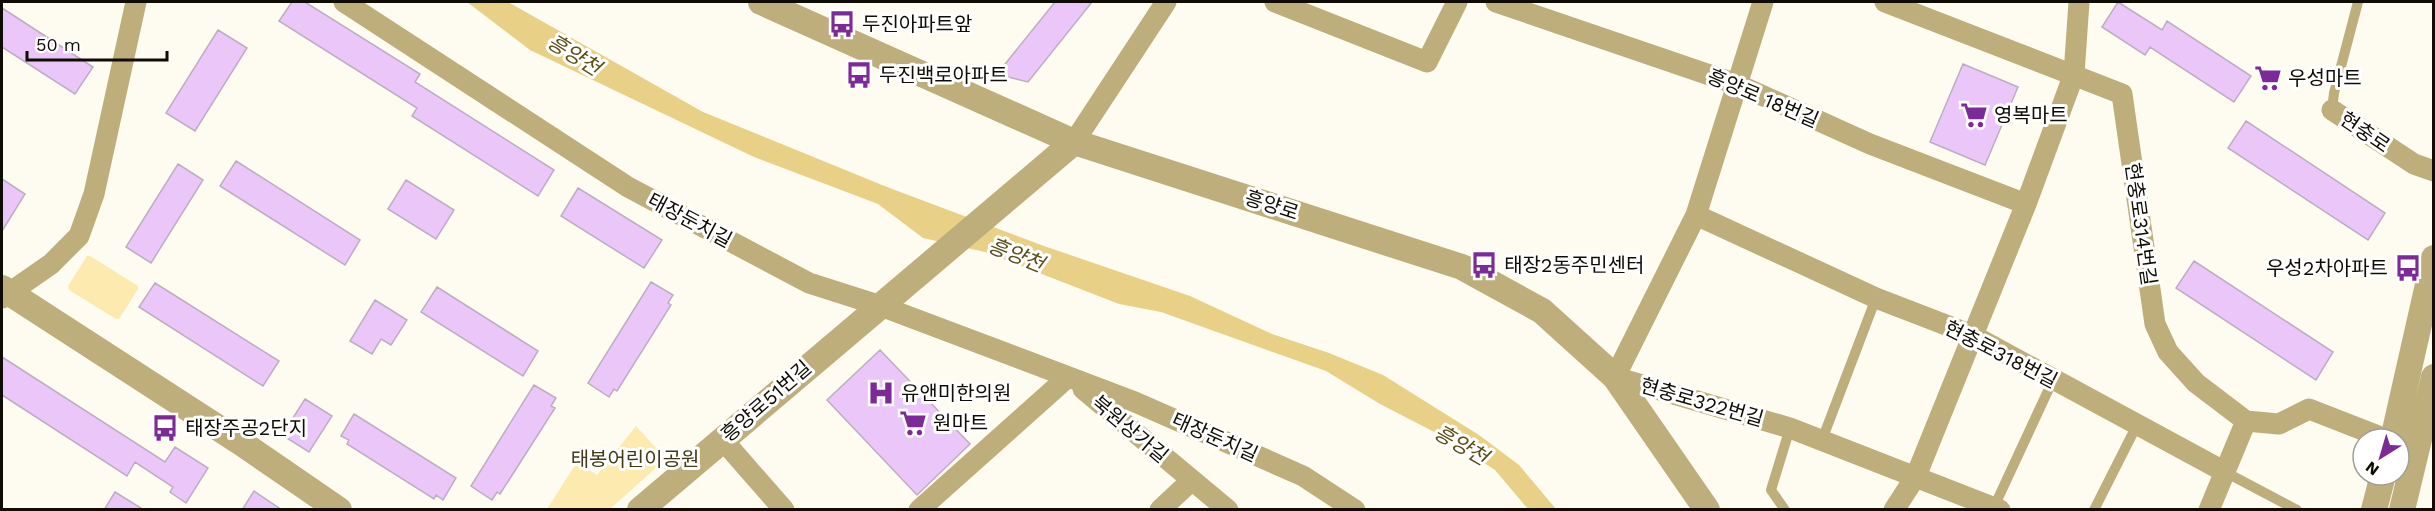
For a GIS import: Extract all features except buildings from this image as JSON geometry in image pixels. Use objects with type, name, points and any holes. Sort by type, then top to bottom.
[{"type":"street","points":[[136,2],[94,194],[79,236],[51,264],[4,293],[240,442],[339,510]]},
{"type":"street","name":"태장둔치길","points":[[344,2],[628,187],[809,283],[885,299],[1068,377],[1135,402],[1303,476],[1356,510]]},
{"type":"street","name":"흥양로","points":[[761,2],[1074,141],[1462,267],[1542,311],[1615,376],[1707,510]]},
{"type":"street","points":[[1074,141],[1166,2]]},
{"type":"street","points":[[1275,2],[1427,62],[1458,2]]},
{"type":"street","name":"흥양로 18번길","points":[[1496,2],[1739,85],[1870,144],[2026,204]]},
{"type":"street","points":[[1615,376],[1696,216],[1739,85],[1763,2]]},
{"type":"street","name":"현충로314번길","points":[[1885,2],[2122,94],[2155,324],[2168,352],[2196,383],[2246,421]]},
{"type":"street","points":[[1893,510],[1916,476],[2026,204],[2074,74],[2079,2]]},
{"type":"street","name":"현충로","points":[[2332,110],[2414,164],[2433,171]]},
{"type":"street","name":"흥양로51번길","points":[[640,510],[885,299],[1074,141]]},
{"type":"street","name":"현충로318번길","points":[[1696,216],[1876,298],[1972,335],[2225,472]]},
{"type":"street","points":[[2396,427],[2433,258]]},
{"type":"street","name":"현충로322번길","points":[[1615,376],[1790,428],[1997,508]]},
{"type":"street","points":[[919,510],[1068,377]]},
{"type":"street","name":"북원상가길","points":[[1068,377],[1227,510]]},
{"type":"street","points":[[2402,510],[2433,377]]},
{"type":"street","points":[[2209,510],[2246,421],[2279,424],[2309,409],[2355,427]]},
{"type":"street","points":[[722,439],[784,510]]},
{"type":"street","points":[[1160,510],[1192,480]]},
{"type":"street","points":[[2374,510],[2380,487]]},
{"type":"lane","name":"현충로","points":[[2332,110],[2334,93],[2358,2]]},
{"type":"lane","points":[[1822,440],[1876,298]]},
{"type":"lane","name":"현충로322번길","points":[[1997,508],[2053,380]]},
{"type":"lane","points":[[2094,510],[2137,425]]},
{"type":"lane","name":"현충로322번길","points":[[1785,510],[1771,490],[1790,428]]},
{"type":"lane","name":"현충로318번길","points":[[2225,472],[2297,510]]},
{"type":"green space","points":[[87,256],[138,286],[119,319],[69,290],[68,286]]},
{"type":"green space","name":"태봉어린이공원","points":[[636,426],[666,459],[610,509],[547,509],[577,462],[597,475]]},
{"type":"water","name":"흥양천","points":[[467,2],[508,2],[703,112],[887,187],[1044,246],[1190,296],[1272,334],[1329,353],[1383,375],[1479,435],[1519,465],[1556,509],[1528,509],[1495,470],[1442,436],[1380,404],[1326,371],[1161,312],[1119,304],[985,252],[923,238],[878,204],[754,157],[530,50]]},
{"type":"place","name":"두진아파트앞","points":[[842,24]]},
{"type":"place","name":"두진백로아파트","points":[[859,75]]},
{"type":"place","name":"우성마트","points":[[2268,78]]},
{"type":"place","name":"영복마트","points":[[1974,115]]},
{"type":"place","name":"태장2동주민센터","points":[[1484,265]]},
{"type":"place","name":"우성2차아파트","points":[[2408,268]]},
{"type":"place","name":"유앤미한의원","points":[[881,393]]},
{"type":"place","name":"원마트","points":[[913,423]]},
{"type":"place","name":"태장주공2단지","points":[[165,428]]}]
